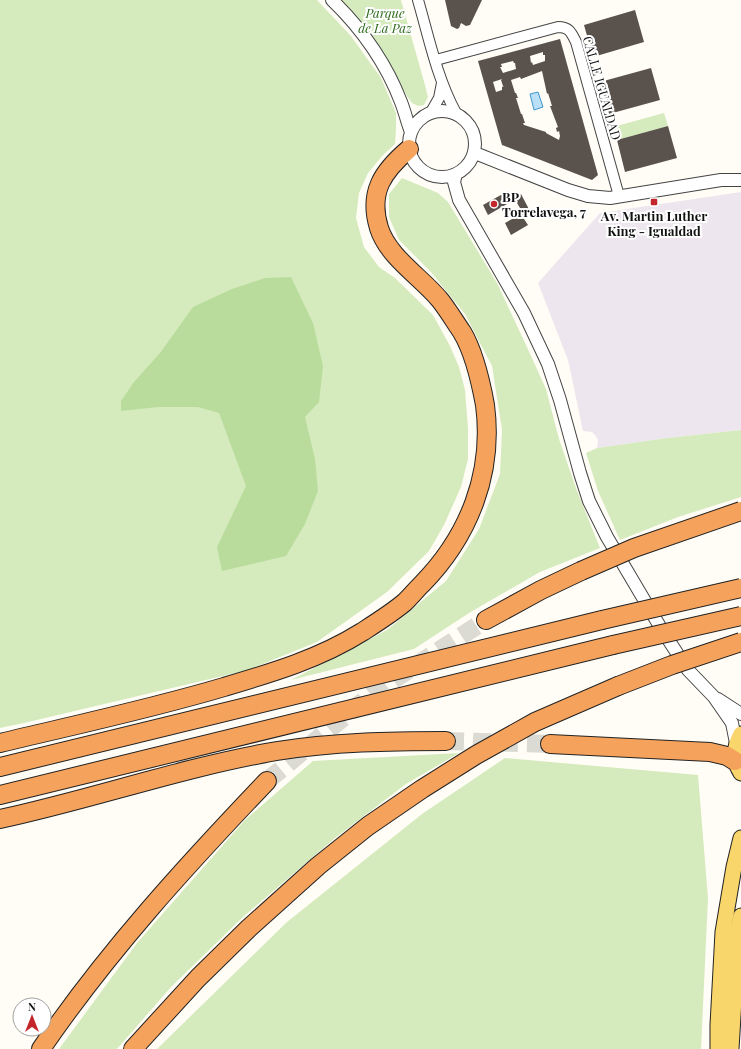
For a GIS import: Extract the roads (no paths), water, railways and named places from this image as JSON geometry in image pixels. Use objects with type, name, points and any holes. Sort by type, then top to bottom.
[{"type":"highway","points":[[0,743],[180,700],[277,671],[320,654],[361,633],[405,602],[435,571],[456,541],[468,518],[483,474],[486,448],[486,418],[482,387],[476,364],[464,335],[440,300],[387,245],[379,230],[375,212],[376,196],[382,178],[410,140]]},
{"type":"highway","points":[[486,620],[541,590],[634,548],[741,512]]},
{"type":"highway","points":[[0,767],[602,620],[741,588]]},
{"type":"highway","points":[[0,795],[613,645],[741,616]]},
{"type":"highway","points":[[133,1049],[198,978],[249,928],[318,866],[368,826],[422,789],[476,755],[535,722],[618,686],[672,665],[741,642]]},
{"type":"highway","points":[[0,819],[223,762],[276,751],[326,744],[381,741],[446,741]]},
{"type":"highway","points":[[550,744],[710,752],[726,756],[738,767]]},
{"type":"highway","points":[[41,1049],[102,967],[151,906],[267,781]]},
{"type":"main road","points":[[738,738],[738,767]]},
{"type":"main road","points":[[718,1049],[718,1025],[724,932],[734,867],[741,838]]},
{"type":"main road","points":[[731,1049],[741,916]]},
{"type":"street","points":[[332,0],[361,31],[410,108],[417,112],[428,113],[442,110],[456,113],[466,119],[473,129],[476,140],[475,153],[472,160],[464,169],[447,177],[438,177],[418,167],[413,160],[401,102],[390,78]]},
{"type":"street","points":[[418,0],[447,97],[456,113]]},
{"type":"street","name":"CALLE IGUALDAD","points":[[436,60],[558,27],[565,27],[572,33],[576,42],[619,196]]},
{"type":"street","points":[[410,140],[415,125],[428,113],[439,98],[442,81]]},
{"type":"street","points":[[475,153],[568,190],[588,196],[610,198],[721,180],[741,180]]},
{"type":"street","points":[[721,180],[741,172]]},
{"type":"street","points":[[456,174],[454,182],[460,200],[524,313],[548,364],[560,400],[572,450],[589,501],[607,537],[662,630],[688,670],[714,697],[732,723],[738,738]]},
{"type":"street","points":[[438,177],[460,200]]},
{"type":"street","points":[[714,697],[741,714]]},
{"type":"water","points":[[538,92],[543,107],[534,110],[530,94]]},
{"type":"tunnel","points":[[267,781],[373,693],[486,620]]},
{"type":"tunnel","points":[[446,741],[550,744]]},
{"type":"place","name":"Av. Martin Luther King - Igualdad","points":[[654,202]]},
{"type":"place","name":"BP Torrelavega, 7","points":[[494,204]]},
{"type":"park label","name":"Parque de La Paz","points":[[385,20]]}]
